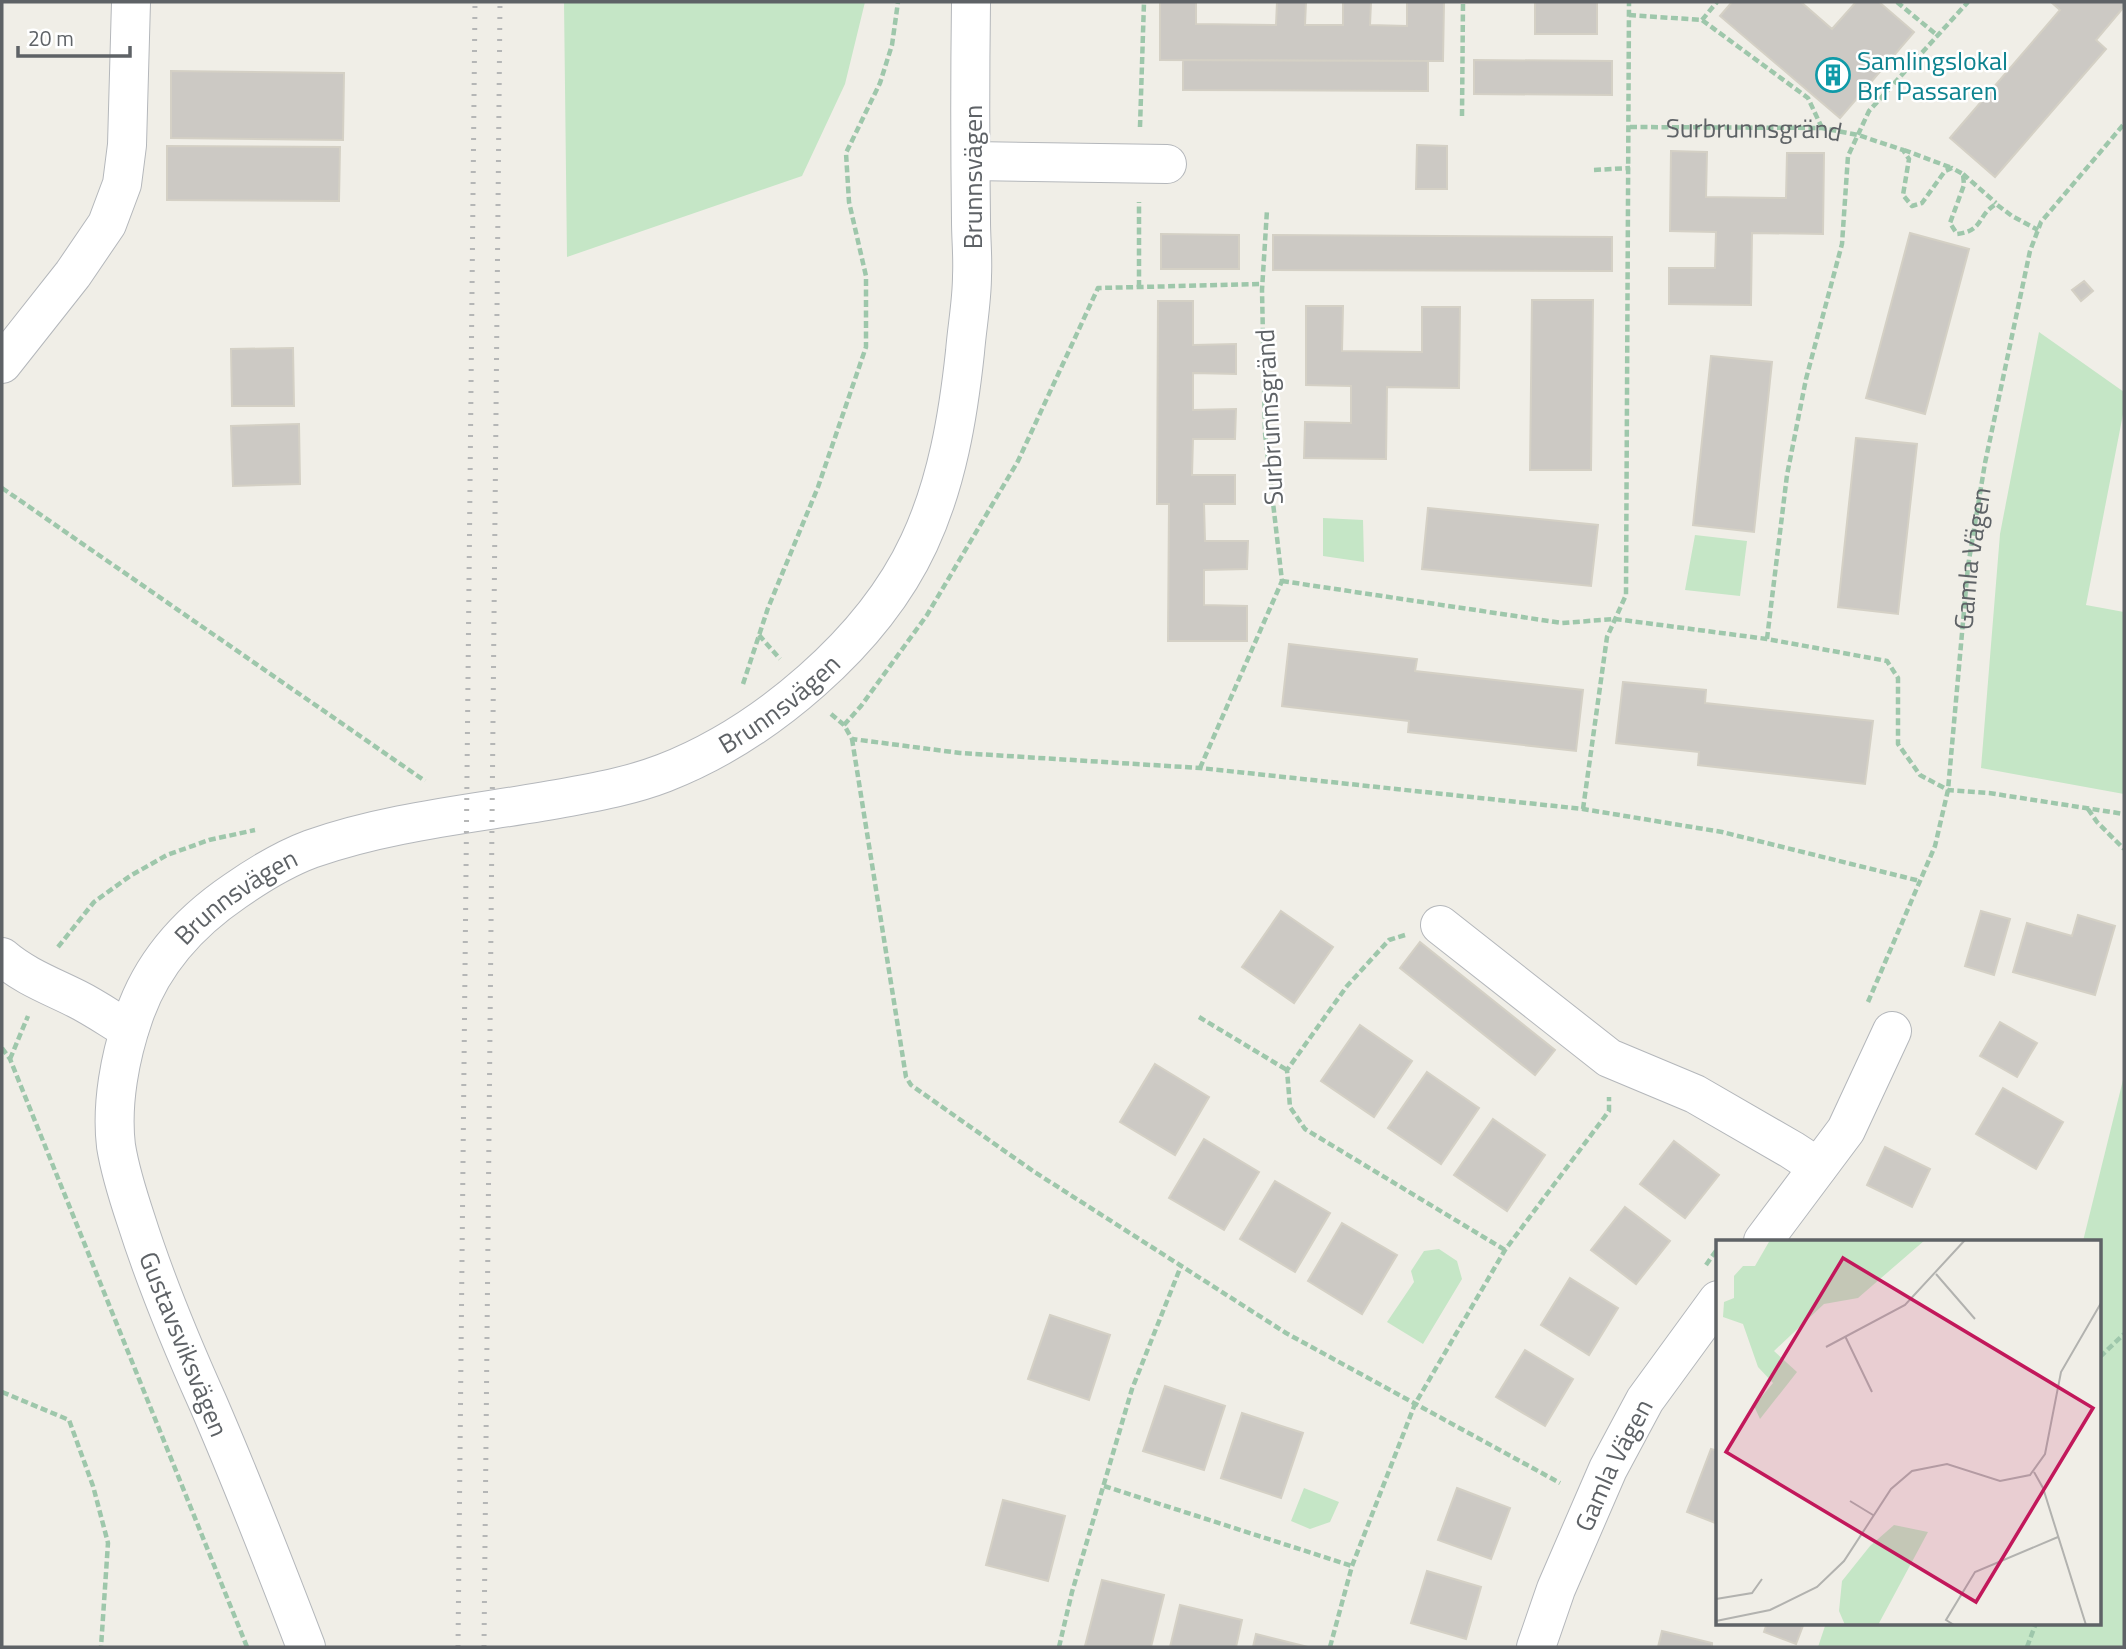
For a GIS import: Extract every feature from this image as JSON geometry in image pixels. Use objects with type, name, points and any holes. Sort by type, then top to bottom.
[{"type":"street","points":[[2,364],[80,264],[107,224],[122,184],[127,145],[131,2]]},
{"type":"street","name":"Brunnsvägen","points":[[129,1030],[141,996],[153,974],[184,932],[214,905],[259,875],[306,850],[373,830],[507,809],[624,786],[702,756],[775,711],[853,639],[876,612],[918,546],[934,506],[955,431],[972,277],[971,2]]},
{"type":"street","points":[[972,161],[1167,164]]},
{"type":"street","points":[[1440,925],[1609,1058],[1695,1094],[1818,1167]]},
{"type":"street","points":[[2,957],[42,983],[79,1000],[129,1030]]},
{"type":"street","points":[[1764,1240],[1846,1130],[1878,1022]]},
{"type":"street","name":"Gustavsviksvägen","points":[[129,1030],[121,1063],[116,1109],[116,1144],[125,1187],[169,1314],[306,1647]]},
{"type":"street","name":"Gamla Vägen","points":[[1536,1647],[1556,1589],[1608,1469],[1645,1400],[1716,1303]]},
{"type":"path","points":[[738,692],[744,683],[768,608],[818,487],[866,346],[866,276],[849,202],[846,153],[880,83],[892,45],[898,2]]},
{"type":"path","points":[[1462,116],[1463,2]]},
{"type":"path","points":[[1629,2],[1630,127]]},
{"type":"path","points":[[1702,20],[1717,2]]},
{"type":"path","points":[[1897,2],[1938,36]]},
{"type":"path","points":[[1968,2],[1869,111],[1858,135],[1952,168],[1963,174],[2012,216],[2038,230]]},
{"type":"path","points":[[1629,15],[1702,20],[1808,98],[1822,128]]},
{"type":"path","name":"Gamla Vägen","points":[[1878,1022],[1920,881],[1935,846],[1948,790],[1968,566],[1984,463],[2030,251],[2041,222],[2124,124]]},
{"type":"path","name":"Surbrunnsgränd","points":[[1583,809],[1607,637],[1626,595],[1630,127],[1822,128],[1858,135],[1848,156],[1843,244],[1806,379],[1787,475],[1767,639]]},
{"type":"path","points":[[1903,150],[1909,159],[1902,195],[1912,206],[1922,203],[1944,171],[1952,168]]},
{"type":"path","points":[[1594,170],[1630,168]]},
{"type":"path","points":[[1963,174],[1964,185],[1950,223],[1957,234],[1969,233],[1989,208],[1996,204]]},
{"type":"path","name":"Surbrunnsgränd","points":[[1267,210],[1262,284],[1265,433],[1282,581]]},
{"type":"path","points":[[844,725],[861,706],[927,615],[1018,461],[1098,288],[1262,284]]},
{"type":"path","points":[[2,488],[432,785]]},
{"type":"path","points":[[1200,768],[1282,581],[1562,623],[1615,619],[1767,639],[1887,661],[1898,678],[1898,744],[1920,775],[1948,790],[1989,793],[2124,814]]},
{"type":"path","points":[[759,635],[822,706],[844,725],[852,739],[906,1077],[911,1085],[1033,1171],[1286,1333],[1571,1489],[1596,1499]]},
{"type":"path","points":[[852,739],[960,753],[1200,768],[1583,809],[1722,832],[1920,881]]},
{"type":"path","points":[[2088,808],[2096,822],[2124,849]]},
{"type":"path","points":[[56,949],[94,902],[130,876],[167,855],[209,839],[261,829]]},
{"type":"path","points":[[1440,925],[1390,940],[1347,986],[1287,1070],[1290,1107],[1306,1129],[1505,1250]]},
{"type":"path","points":[[10,1059],[28,1015]]},
{"type":"path","points":[[1199,1017],[1287,1070]]},
{"type":"path","points":[[2,1048],[10,1059],[247,1647]]},
{"type":"path","points":[[1330,1647],[1352,1566],[1415,1404],[1505,1250],[1609,1111],[1609,1058]]},
{"type":"path","points":[[1059,1647],[1072,1592],[1132,1389],[1181,1265]]},
{"type":"path","points":[[2102,1355],[2124,1334]]},
{"type":"path","points":[[2,1392],[69,1420],[93,1486],[108,1543],[101,1647]]},
{"type":"path","points":[[1104,1486],[1352,1566]]},
{"type":"path","points":[[2027,1647],[2036,1624]]},
{"type":"green space","points":[[564,2],[865,2],[845,84],[802,176],[567,257]]},
{"type":"green space","points":[[2039,332],[2124,392],[2124,409],[2086,605],[2124,612],[2124,794],[1981,768],[2000,534]]},
{"type":"green space","points":[[1323,518],[1363,520],[1364,562],[1323,556]]},
{"type":"green space","points":[[1695,535],[1747,541],[1740,596],[1685,590]]},
{"type":"green space","points":[[2124,1076],[2124,1647],[1818,1647],[1826,1624],[2102,1624],[2102,1240],[2083,1240]]},
{"type":"green space","points":[[1439,1249],[1457,1261],[1462,1279],[1423,1344],[1387,1322],[1414,1282],[1411,1271],[1424,1251]]},
{"type":"green space","points":[[1304,1488],[1339,1502],[1330,1522],[1310,1529],[1291,1521]]},
{"type":"building","points":[[1160,2],[1196,2],[1196,24],[1276,25],[1277,2],[1306,2],[1305,25],[1343,25],[1343,2],[1371,2],[1370,25],[1407,26],[1407,2],[1444,2],[1443,61],[1160,60]]},
{"type":"building","points":[[1535,2],[1597,2],[1597,34],[1535,34]]},
{"type":"building","name":"Samlingslokal Brf Passaren","points":[[1732,2],[1801,2],[1832,29],[1856,2],[1879,2],[1914,32],[1840,118],[1720,16]]},
{"type":"building","points":[[2051,2],[2124,2],[2124,7],[2096,40],[2106,49],[1995,177],[1950,138],[2060,10]]},
{"type":"building","points":[[1183,60],[1428,61],[1428,91],[1183,90]]},
{"type":"building","points":[[1474,60],[1612,61],[1612,95],[1474,94]]},
{"type":"building","points":[[171,71],[344,73],[343,140],[171,138]]},
{"type":"building","points":[[1417,145],[1447,146],[1447,189],[1416,189]]},
{"type":"building","points":[[167,146],[340,147],[339,201],[167,200]]},
{"type":"building","points":[[1671,151],[1707,152],[1706,197],[1786,198],[1787,153],[1824,153],[1823,234],[1752,233],[1751,305],[1669,304],[1669,268],[1715,268],[1716,232],[1670,231]]},
{"type":"building","points":[[1910,233],[1969,249],[1925,414],[1866,398]]},
{"type":"building","points":[[1161,234],[1239,235],[1239,269],[1161,269]]},
{"type":"building","points":[[1273,235],[1612,237],[1612,271],[1273,270]]},
{"type":"building","points":[[2084,281],[2093,291],[2081,301],[2072,290]]},
{"type":"building","points":[[1532,300],[1593,300],[1591,470],[1530,470]]},
{"type":"building","points":[[1158,301],[1193,301],[1193,345],[1236,344],[1236,374],[1193,373],[1193,410],[1236,409],[1235,439],[1193,439],[1192,475],[1235,475],[1235,504],[1204,504],[1205,541],[1248,541],[1247,569],[1204,570],[1204,605],[1247,606],[1247,641],[1168,641],[1169,504],[1157,504]]},
{"type":"building","points":[[1306,306],[1343,306],[1342,351],[1422,352],[1422,307],[1460,307],[1459,388],[1387,387],[1386,459],[1304,458],[1305,422],[1351,423],[1351,386],[1306,385]]},
{"type":"building","points":[[293,348],[294,406],[232,406],[231,349]]},
{"type":"building","points":[[1711,356],[1772,362],[1754,532],[1693,525]]},
{"type":"building","points":[[299,424],[300,484],[233,486],[231,426]]},
{"type":"building","points":[[1856,438],[1917,444],[1898,614],[1838,607]]},
{"type":"building","points":[[1428,508],[1598,525],[1591,586],[1422,569]]},
{"type":"building","points":[[1289,644],[1417,659],[1415,671],[1583,690],[1576,751],[1408,732],[1409,721],[1282,706]]},
{"type":"building","points":[[1623,682],[1706,690],[1705,703],[1873,721],[1865,784],[1698,765],[1699,752],[1616,743]]},
{"type":"building","points":[[1281,911],[1333,947],[1294,1003],[1242,967]]},
{"type":"building","points":[[1981,911],[2010,919],[1994,975],[1965,966]]},
{"type":"building","points":[[2078,915],[2115,926],[2095,995],[2013,972],[2027,923],[2072,936]]},
{"type":"building","points":[[1420,942],[1555,1050],[1535,1075],[1400,968]]},
{"type":"building","points":[[2000,1022],[2037,1043],[2017,1077],[1980,1056]]},
{"type":"building","points":[[1360,1025],[1412,1061],[1374,1117],[1321,1081]]},
{"type":"building","points":[[1155,1064],[1209,1097],[1175,1155],[1120,1122]]},
{"type":"building","points":[[1427,1072],[1479,1108],[1441,1164],[1388,1128]]},
{"type":"building","points":[[2003,1088],[2063,1122],[2036,1169],[1976,1134]]},
{"type":"building","points":[[1493,1119],[1545,1155],[1507,1211],[1454,1175]]},
{"type":"building","points":[[1204,1139],[1259,1172],[1224,1230],[1169,1198]]},
{"type":"building","points":[[1674,1141],[1719,1175],[1685,1218],[1640,1184]]},
{"type":"building","points":[[1885,1147],[1930,1169],[1912,1207],[1867,1185]]},
{"type":"building","points":[[1275,1181],[1330,1213],[1295,1272],[1240,1239]]},
{"type":"building","points":[[1625,1207],[1670,1241],[1636,1284],[1591,1250]]},
{"type":"building","points":[[1342,1223],[1397,1255],[1362,1314],[1308,1281]]},
{"type":"building","points":[[1570,1278],[1618,1308],[1589,1355],[1541,1325]]},
{"type":"building","points":[[1050,1315],[1110,1335],[1089,1400],[1028,1379]]},
{"type":"building","points":[[1525,1350],[1573,1379],[1545,1426],[1496,1397]]},
{"type":"building","points":[[1165,1386],[1225,1406],[1204,1470],[1143,1451]]},
{"type":"building","points":[[1242,1413],[1303,1433],[1281,1498],[1221,1478]]},
{"type":"building","points":[[1711,1449],[1716,1450],[1716,1523],[1687,1512]]},
{"type":"building","points":[[1457,1488],[1510,1508],[1491,1559],[1438,1540]]},
{"type":"building","points":[[1003,1500],[1065,1516],[1048,1581],[986,1565]]},
{"type":"building","points":[[1427,1571],[1481,1587],[1466,1639],[1411,1623]]},
{"type":"building","points":[[1102,1580],[1164,1595],[1151,1647],[1085,1646]]},
{"type":"building","points":[[1180,1605],[1242,1620],[1236,1647],[1170,1647]]},
{"type":"building","points":[[1767,1624],[1804,1624],[1796,1644],[1764,1632]]},
{"type":"building","points":[[1662,1631],[1712,1643],[1712,1647],[1658,1647]]},
{"type":"building","points":[[1256,1634],[1308,1647],[1253,1647]]},
{"type":"railway","points":[[458,1647],[475,2]]},
{"type":"railway","points":[[484,1647],[500,2]]},
{"type":"place","name":"Samlingslokal Brf Passaren","points":[[1833,75]]}]
